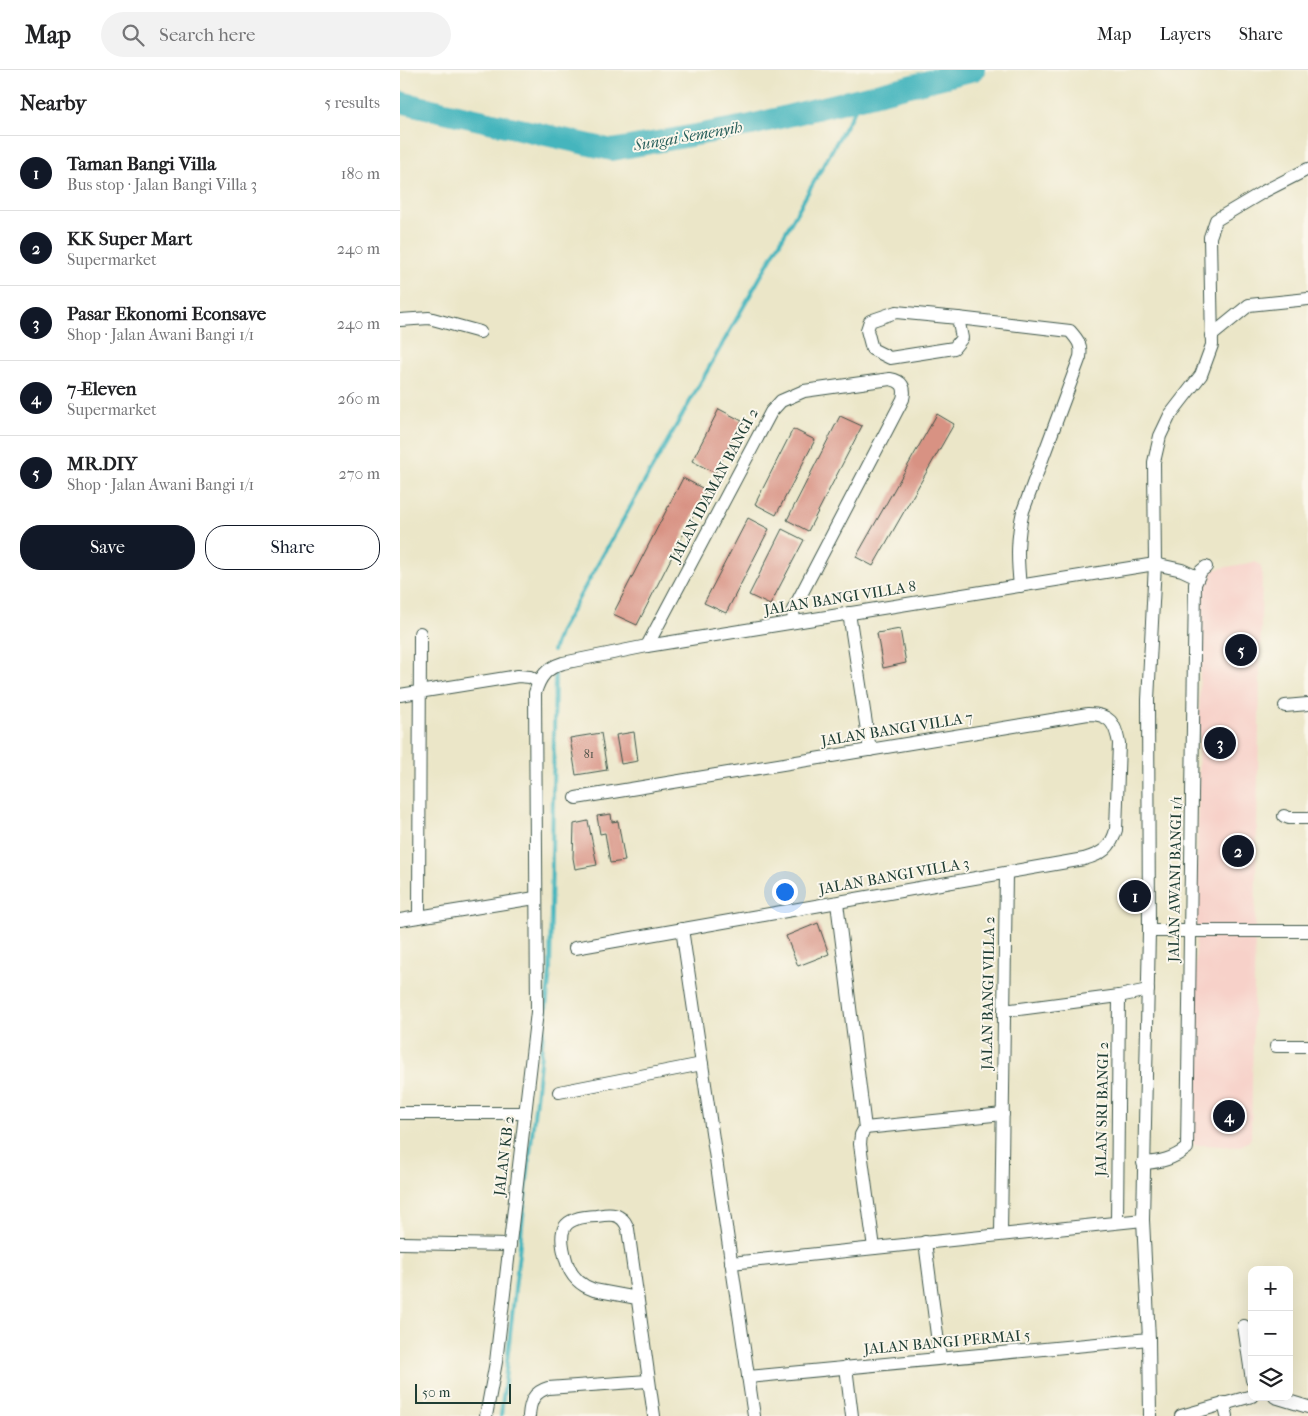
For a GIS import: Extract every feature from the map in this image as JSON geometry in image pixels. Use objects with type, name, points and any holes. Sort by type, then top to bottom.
[{"type":"street","points":[[1150,1416],[1149,1338],[1143,1220],[1143,1163],[1149,931],[1148,700],[1155,564],[1154,462],[1160,436],[1170,415],[1201,375],[1212,345],[1210,237],[1216,220],[1263,192],[1308,169]]},
{"type":"street","points":[[1212,336],[1249,305],[1308,299]]},
{"type":"street","points":[[958,318],[962,338],[954,348],[890,358],[872,349],[867,330],[870,321],[896,312],[958,318],[1070,331],[1078,339],[1081,347],[1080,357],[1023,511],[1018,532],[1017,555],[1020,586]]},
{"type":"street","points":[[400,320],[429,318],[480,332]]},
{"type":"street","name":"JALAN IDAMAN BANGI 2","points":[[647,646],[772,412],[781,402],[798,394],[890,379],[897,380],[904,386],[903,399],[793,610],[794,622]]},
{"type":"street","points":[[1155,564],[1182,570],[1197,577],[1200,571],[1206,567]]},
{"type":"street","name":"JALAN BANGI VILLA 8","points":[[538,682],[543,673],[552,666],[647,646],[1155,564]]},
{"type":"street","name":"JALAN AWANI BANGI 1/1","points":[[1143,1163],[1161,1162],[1179,1155],[1187,1148],[1195,584],[1197,577]]},
{"type":"street","points":[[849,613],[870,750]]},
{"type":"street","points":[[419,917],[420,633]]},
{"type":"street","points":[[400,695],[518,676],[530,677],[538,682]]},
{"type":"street","name":"JALAN KB 2","points":[[486,1416],[496,1362],[536,1012],[536,693],[538,682]]},
{"type":"street","points":[[1285,706],[1308,704]]},
{"type":"street","name":"JALAN BANGI VILLA 7","points":[[576,798],[1088,714],[1099,714],[1108,718],[1116,729],[1119,742],[1116,830]]},
{"type":"street","points":[[1284,816],[1308,818]]},
{"type":"street","name":"JALAN BANGI VILLA 3","points":[[575,948],[1096,856],[1113,841],[1116,830]]},
{"type":"street","name":"JALAN BANGI VILLA 2","points":[[1001,1234],[1006,873]]},
{"type":"street","points":[[400,920],[535,898]]},
{"type":"street","points":[[838,902],[865,1128],[861,1135],[860,1144],[874,1248]]},
{"type":"street","points":[[682,929],[754,1416]]},
{"type":"street","points":[[1149,931],[1308,931]]},
{"type":"street","points":[[1004,1011],[1119,996],[1148,990]]},
{"type":"street","name":"JALAN SRI BANGI 2","points":[[1117,1222],[1119,996]]},
{"type":"street","points":[[1276,1046],[1308,1046]]},
{"type":"street","points":[[559,1092],[702,1064]]},
{"type":"street","points":[[400,1114],[525,1113]]},
{"type":"street","points":[[865,1128],[1003,1114]]},
{"type":"street","points":[[637,1298],[587,1288],[575,1279],[568,1268],[561,1239],[569,1222],[580,1216],[613,1215],[625,1222],[628,1229],[654,1416]]},
{"type":"street","points":[[732,1263],[1143,1220]]},
{"type":"street","points":[[925,1242],[940,1358]]},
{"type":"street","points":[[400,1243],[510,1245]]},
{"type":"street","points":[[1244,1326],[1248,1356]]},
{"type":"street","name":"JALAN BANGI PERMAI 5","points":[[748,1377],[1149,1338]]},
{"type":"street","points":[[846,1368],[852,1416]]},
{"type":"street","points":[[529,1416],[534,1396],[541,1390],[648,1381]]},
{"type":"street","points":[[1181,1416],[1248,1397]]},
{"type":"street","points":[[1288,1401],[1308,1407]]},
{"type":"street","points":[[1224,1403],[1228,1416]]},
{"type":"shaded area","points":[[1255,562],[1260,565],[1262,571],[1251,1138],[1240,1146],[1193,1145],[1201,585],[1202,578],[1210,570]]},
{"type":"building","points":[[719,409],[742,421],[715,473],[692,461]]},
{"type":"building","points":[[937,414],[954,424],[873,566],[856,557]]},
{"type":"building","points":[[840,416],[862,426],[808,531],[787,520]]},
{"type":"building","points":[[793,429],[815,440],[776,515],[755,504]]},
{"type":"building","points":[[683,478],[706,490],[637,625],[613,614]]},
{"type":"building","points":[[748,518],[769,529],[726,613],[704,603]]},
{"type":"building","points":[[782,529],[804,540],[770,605],[749,595]]},
{"type":"building","points":[[900,629],[906,663],[883,668],[877,633]]},
{"type":"building","points":[[634,732],[638,761],[621,764],[616,735]]},
{"type":"building","points":[[601,733],[607,770],[576,775],[570,738]]},
{"type":"building","points":[[611,814],[612,822],[618,821],[625,861],[610,863],[605,833],[600,834],[597,816]]},
{"type":"building","points":[[588,821],[597,865],[575,869],[573,858],[574,824]]},
{"type":"building","points":[[818,923],[829,954],[798,966],[786,936]]},
{"type":"waterway","name":"Sungai Semenyih","points":[[400,102],[612,150],[751,125],[974,70]]},
{"type":"waterway","points":[[553,651],[559,633],[862,97]]},
{"type":"waterway","points":[[501,1416],[550,972],[555,674]]},
{"type":"place","name":"MR.DIY","points":[[1241,650]]},
{"type":"place","name":"Pasar Ekonomi Econsave","points":[[1220,743]]},
{"type":"place","name":"KK Super Mart","points":[[1238,851]]},
{"type":"place","name":"Taman Bangi Villa","points":[[1135,896]]},
{"type":"place","name":"7-Eleven","points":[[1229,1116]]}]
